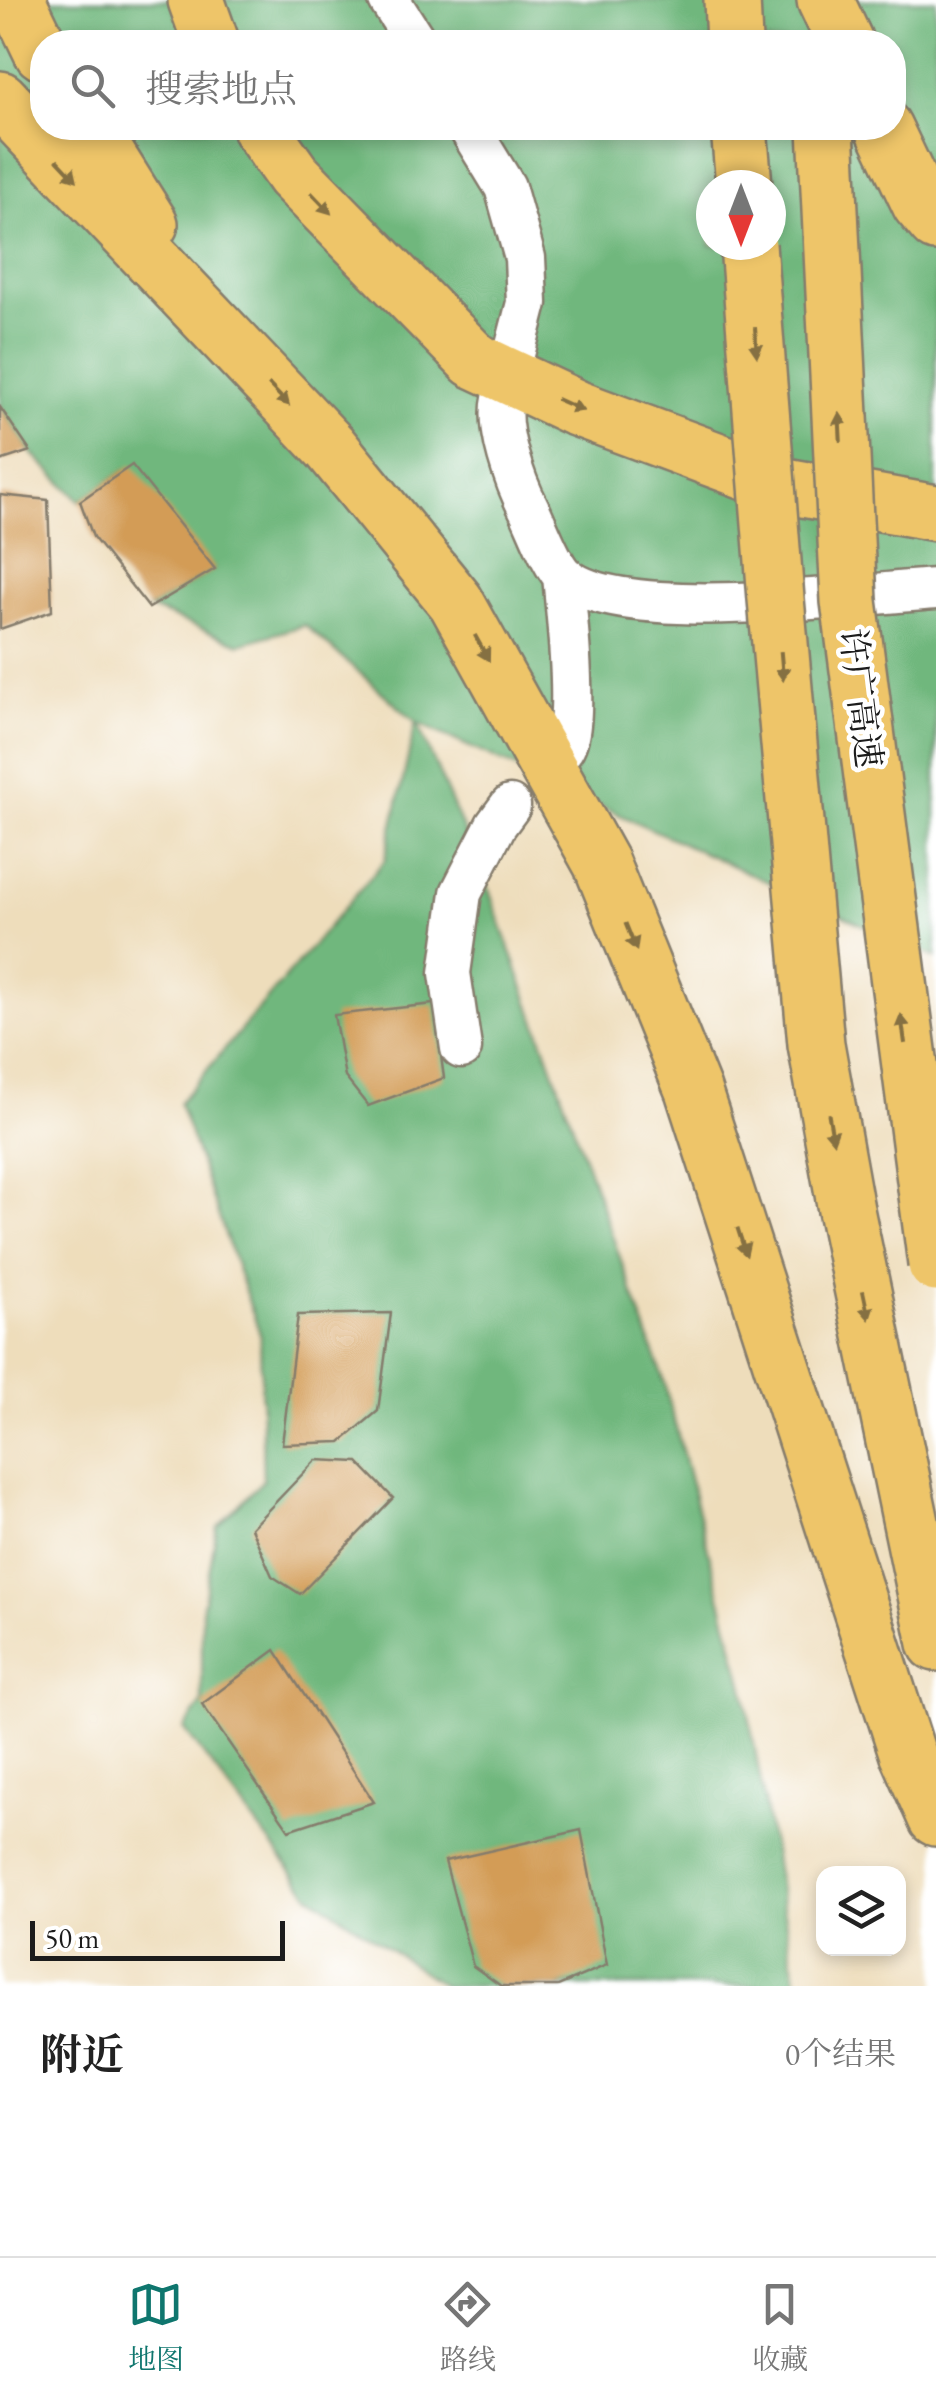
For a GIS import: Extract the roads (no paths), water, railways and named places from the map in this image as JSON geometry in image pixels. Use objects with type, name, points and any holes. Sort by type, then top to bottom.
[{"type":"highway","points":[[17,0],[30,32]]},
{"type":"highway","points":[[196,0],[207,30]]},
{"type":"highway","points":[[732,0],[733,30]]},
{"type":"highway","points":[[822,0],[822,30]]},
{"type":"highway","points":[[822,0],[838,30]]},
{"type":"highway","points":[[0,99],[30,131]]},
{"type":"highway","points":[[38,140],[330,447],[456,602],[601,863],[693,1090],[907,1752],[936,1818]]},
{"type":"highway","points":[[97,140],[212,325]]},
{"type":"highway","points":[[269,140],[294,175],[474,360],[576,408],[786,486],[936,512]]},
{"type":"highway","points":[[740,140],[743,170]]},
{"type":"highway","name":"许广高速","points":[[827,140],[848,601],[936,1264]]},
{"type":"highway","points":[[890,140],[928,214]]},
{"type":"highway","points":[[749,260],[816,1044],[846,1210],[936,1642]]},
{"type":"lane","points":[[388,0],[408,30]]},
{"type":"lane","points":[[477,140],[506,187],[525,258],[527,302],[514,354]]},
{"type":"lane","points":[[504,399],[500,414],[518,489],[563,576],[570,657],[568,742],[563,748]]},
{"type":"lane","points":[[563,576],[608,596],[705,605],[936,589]]},
{"type":"lane","points":[[461,1048],[450,973],[461,893],[496,824],[510,806]]}]
